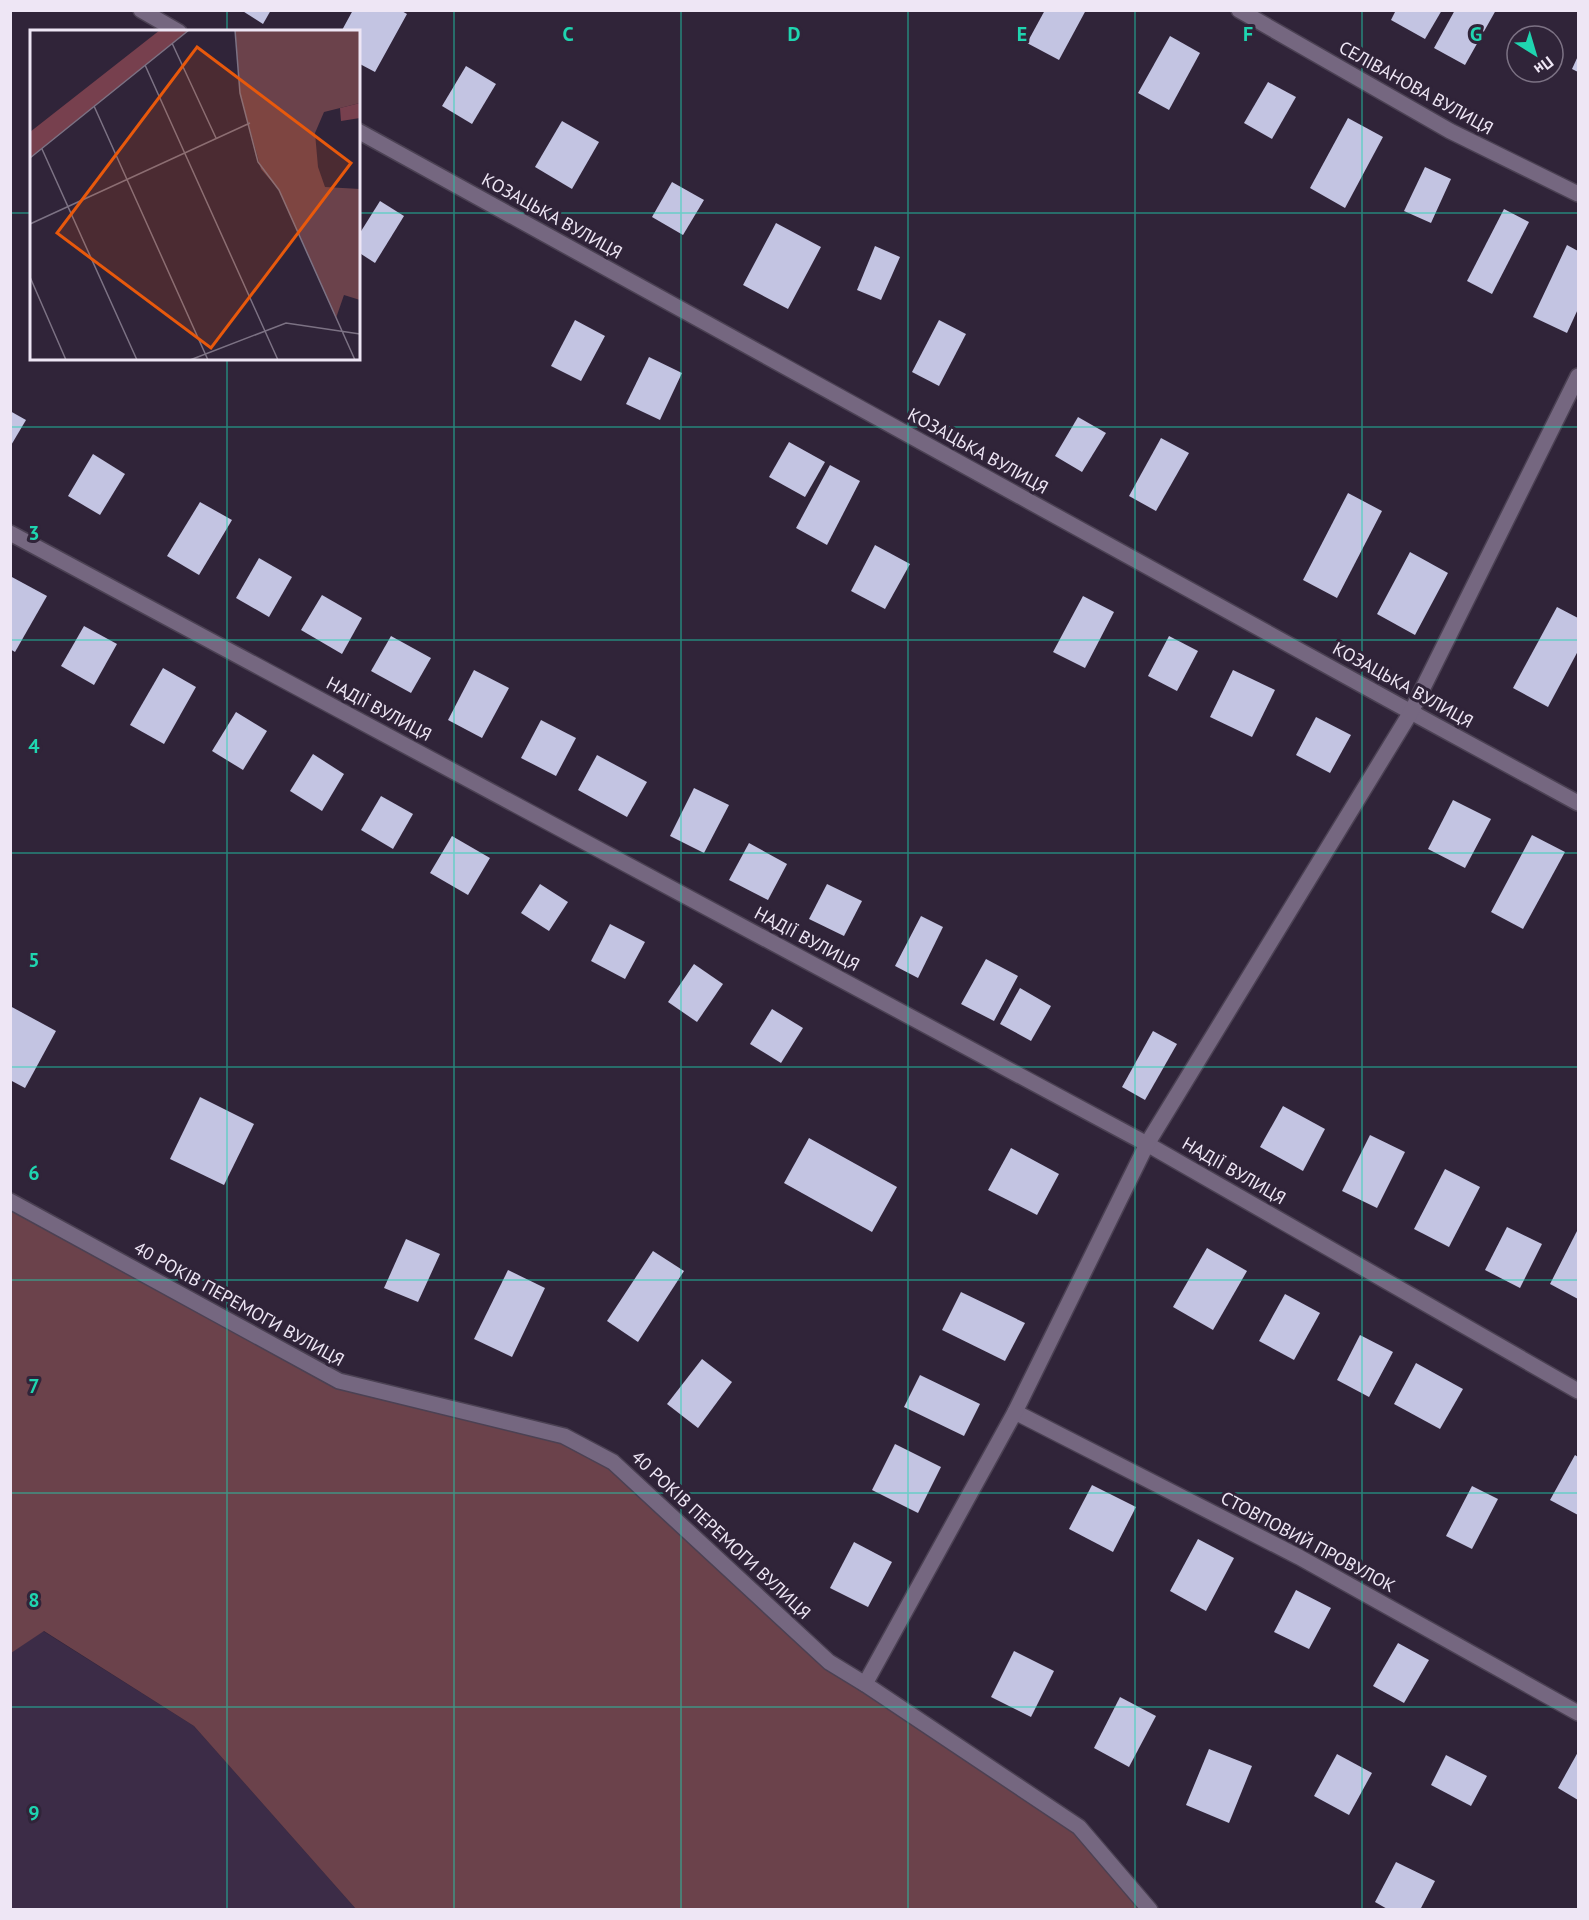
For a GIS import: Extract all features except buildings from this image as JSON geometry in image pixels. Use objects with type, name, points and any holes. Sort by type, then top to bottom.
[{"type":"street","points":[[141,10],[176,30]]},
{"type":"street","name":"СЕЛІВАНОВА ВУЛИЦЯ","points":[[1239,10],[1450,131],[1578,194]]},
{"type":"street","name":"КОЗАЦЬКА ВУЛИЦЯ","points":[[360,132],[1578,803]]},
{"type":"street","points":[[866,1684],[1015,1413],[1147,1144],[1411,712],[1578,376]]},
{"type":"street","name":"НАДІЇ ВУЛИЦЯ","points":[[10,533],[1147,1144],[1578,1391]]},
{"type":"street","name":"40 РОКІВ ПЕРЕМОГИ ВУЛИЦЯ","points":[[10,1201],[339,1381],[564,1436],[613,1462],[829,1662],[866,1684],[1079,1827],[1150,1910]]},
{"type":"street","name":"СТОВПОВИЙ ПРОВУЛОК","points":[[1015,1413],[1299,1557],[1578,1713]]},
{"type":"shaded area","points":[[11,1201],[339,1381],[564,1436],[613,1462],[829,1662],[1079,1827],[1150,1909],[356,1909],[194,1726],[44,1631],[11,1653]]},
{"type":"shaded area","points":[[43,1631],[194,1726],[356,1909],[11,1909],[10,1653]]}]
